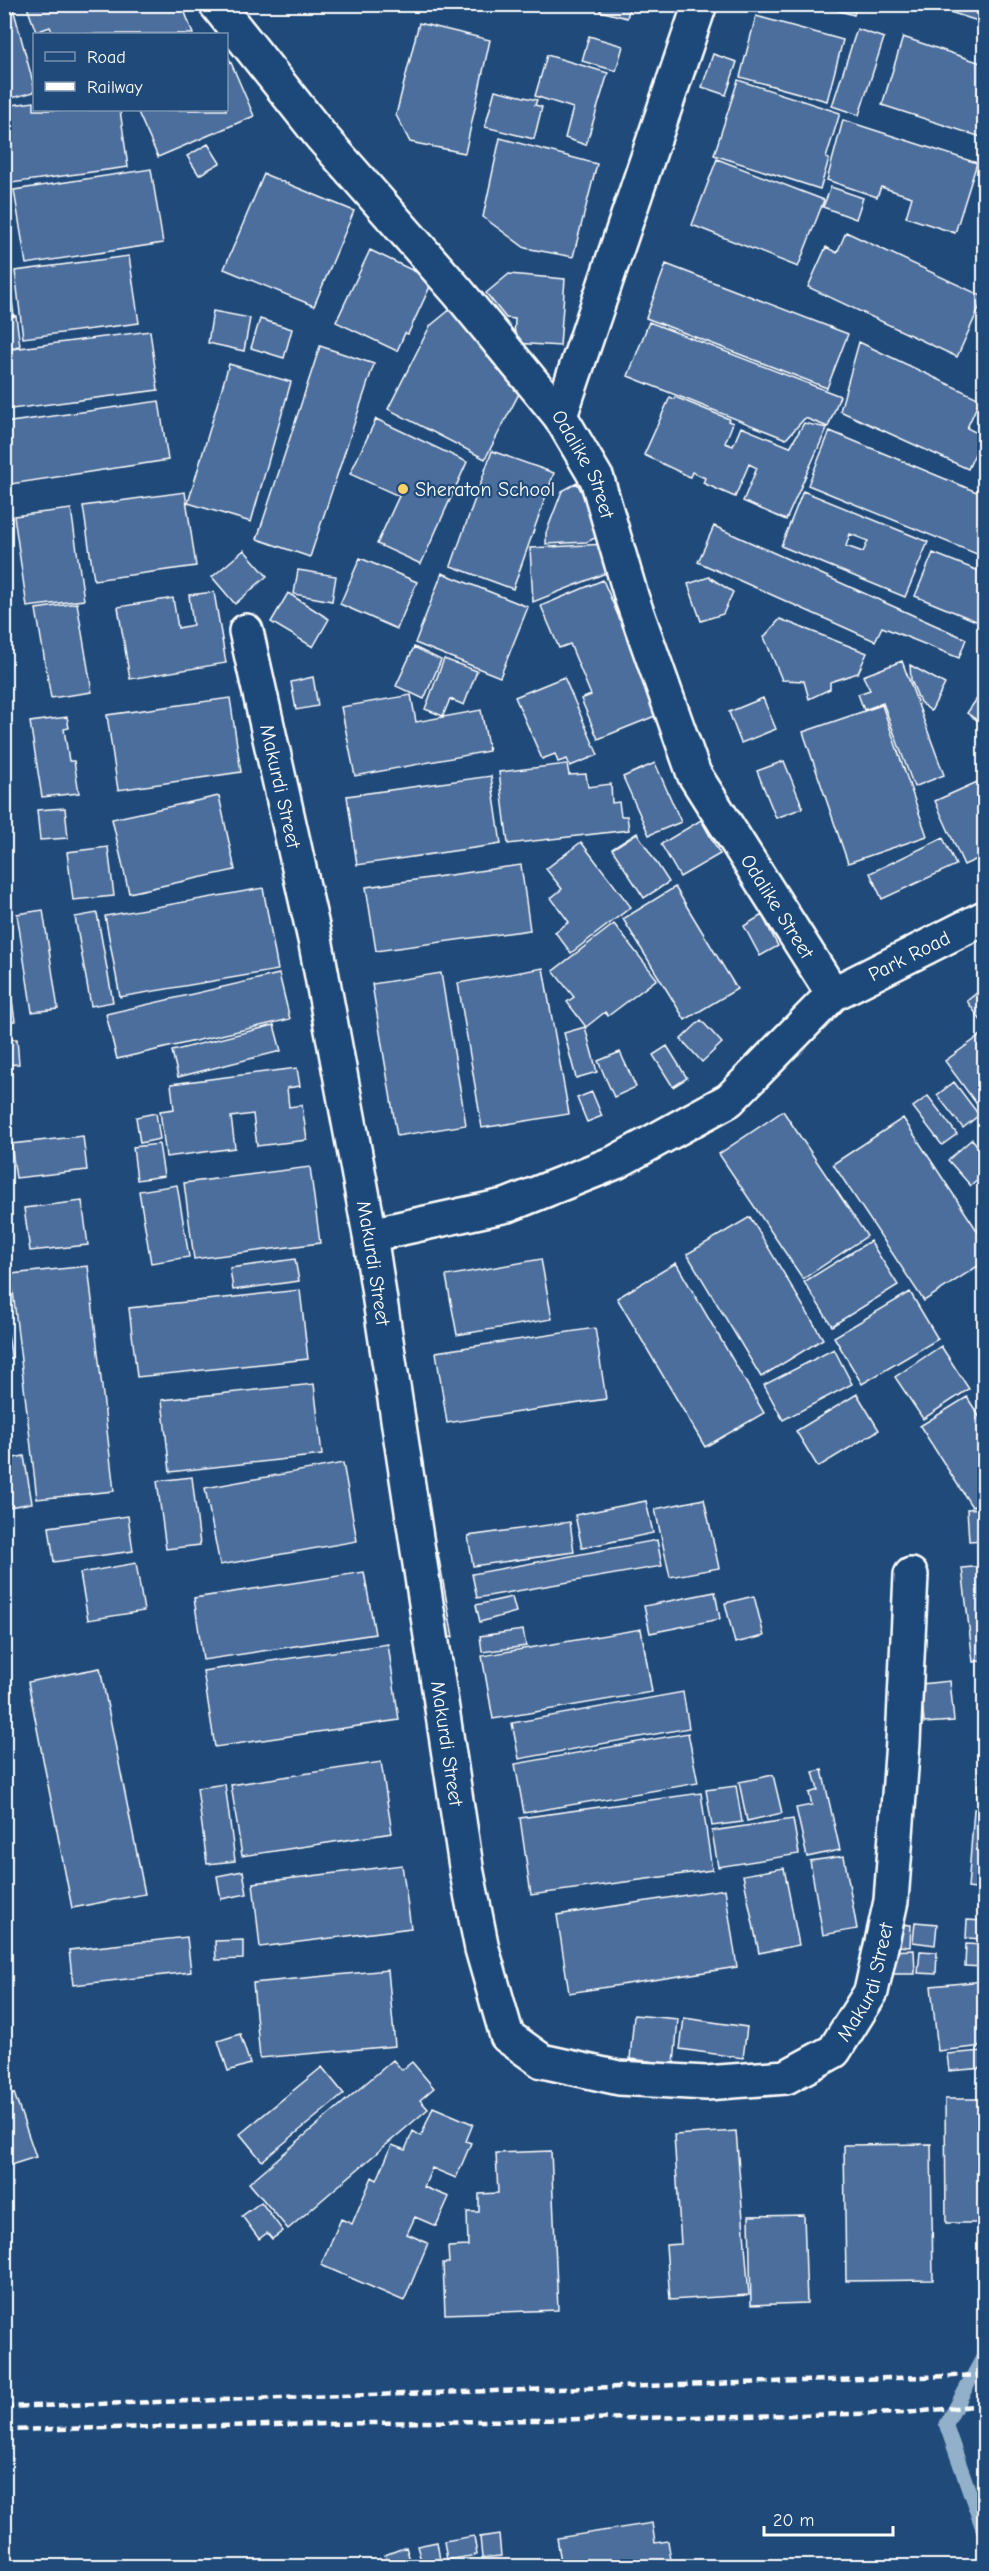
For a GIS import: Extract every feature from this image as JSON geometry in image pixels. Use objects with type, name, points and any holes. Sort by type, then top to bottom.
[{"type":"street","name":"Odalike Street","points":[[216,4],[321,135],[459,292],[560,416],[597,479],[632,599],[694,774],[833,994]]},
{"type":"street","points":[[560,416],[700,4]]},
{"type":"street","name":"Makurdi Street","points":[[246,631],[316,944],[370,1235],[467,1873],[482,1949],[507,2036],[542,2061],[619,2078],[706,2083],[786,2077],[834,2051],[871,1992],[891,1901],[903,1742],[911,1575]]},
{"type":"street","name":"Park Road","points":[[370,1235],[508,1205],[616,1162],[729,1100],[833,994],[984,918]]},
{"type":"building","points":[[4,4],[12,4],[33,82],[33,92],[4,100]]},
{"type":"building","points":[[26,4],[182,4],[193,33],[53,33],[50,27],[36,32]]},
{"type":"building","points":[[602,4],[652,4],[650,12],[630,6],[627,18],[600,11]]},
{"type":"building","points":[[815,4],[857,4],[854,15]]},
{"type":"building","points":[[925,4],[984,4],[984,23]]},
{"type":"building","points":[[756,16],[843,40],[827,101],[740,77]]},
{"type":"building","points":[[419,23],[490,40],[465,153],[410,142],[396,115]]},
{"type":"building","points":[[857,29],[884,38],[859,115],[832,106]]},
{"type":"building","points":[[589,36],[623,46],[616,71],[582,61]]},
{"type":"building","points":[[903,37],[984,64],[984,138],[882,105]]},
{"type":"building","points":[[713,54],[737,62],[726,95],[702,87]]},
{"type":"building","points":[[547,55],[608,73],[586,145],[565,138],[573,108],[535,96]]},
{"type":"building","points":[[228,56],[254,116],[158,157],[137,111],[228,111]]},
{"type":"building","points":[[738,80],[840,113],[826,158],[829,159],[820,189],[714,155]]},
{"type":"building","points":[[495,90],[537,100],[535,105],[542,107],[534,139],[485,127]]},
{"type":"building","points":[[33,102],[33,111],[120,111],[128,167],[4,184],[4,106]]},
{"type":"building","points":[[843,120],[977,163],[955,233],[906,217],[912,197],[881,187],[877,197],[827,180]]},
{"type":"building","points":[[500,138],[597,164],[573,257],[525,248],[483,217]]},
{"type":"building","points":[[208,144],[220,163],[199,175],[187,156]]},
{"type":"building","points":[[717,159],[824,200],[798,267],[692,225]]},
{"type":"building","points":[[151,169],[163,243],[26,264],[14,190]]},
{"type":"building","points":[[264,174],[354,211],[314,306],[224,269]]},
{"type":"building","points":[[831,187],[863,198],[856,219],[823,207]]},
{"type":"building","points":[[846,232],[984,297],[957,357],[808,287],[826,247],[837,253]]},
{"type":"building","points":[[370,250],[433,280],[408,334],[405,333],[397,351],[336,322]]},
{"type":"building","points":[[129,256],[139,323],[23,338],[15,271]]},
{"type":"building","points":[[666,264],[848,334],[827,388],[646,318]]},
{"type":"building","points":[[4,273],[8,273],[14,315],[4,316]]},
{"type":"building","points":[[509,274],[565,279],[560,346],[514,343],[515,319],[506,318],[486,293]]},
{"type":"building","points":[[457,304],[524,384],[485,459],[388,409],[430,326]]},
{"type":"building","points":[[213,311],[250,318],[244,351],[208,343]]},
{"type":"building","points":[[16,316],[20,346],[4,348],[4,318]]},
{"type":"building","points":[[260,319],[292,329],[284,358],[251,348]]},
{"type":"building","points":[[649,322],[840,396],[828,427],[805,418],[786,439],[628,376]]},
{"type":"building","points":[[150,331],[158,390],[4,410],[4,350]]},
{"type":"building","points":[[859,342],[980,399],[967,428],[983,436],[968,469],[840,411]]},
{"type":"building","points":[[320,346],[374,364],[310,557],[257,539]]},
{"type":"building","points":[[229,364],[291,382],[251,522],[188,503]]},
{"type":"building","points":[[670,397],[729,419],[728,421],[733,423],[725,443],[733,446],[741,427],[790,447],[804,423],[827,428],[786,520],[743,501],[757,468],[749,464],[735,497],[703,483],[705,478],[692,472],[690,477],[644,455]]},
{"type":"building","points":[[159,401],[168,460],[11,484],[4,444],[4,423]]},
{"type":"building","points":[[376,419],[467,462],[421,564],[377,544],[399,496],[350,474]]},
{"type":"building","points":[[830,431],[984,495],[984,557],[808,485]]},
{"type":"building","points":[[492,451],[554,473],[513,589],[451,566]]},
{"type":"building","points":[[577,483],[603,534],[587,542],[546,544],[546,533],[562,491]]},
{"type":"building","points":[[803,491],[928,542],[905,597],[781,546]],"holes":[[[850,534],[868,541],[863,552],[846,546]]]},
{"type":"building","points":[[185,492],[196,566],[94,580],[83,506]]},
{"type":"building","points":[[71,509],[84,600],[27,607],[14,516]]},
{"type":"building","points":[[714,526],[966,639],[959,658],[882,627],[875,641],[698,562]]},
{"type":"building","points":[[606,544],[616,569],[533,602],[530,548]]},
{"type":"building","points":[[244,550],[267,576],[235,604],[212,577]]},
{"type":"building","points":[[933,553],[984,573],[984,613],[981,623],[915,596]]},
{"type":"building","points":[[360,558],[417,582],[397,629],[340,604]]},
{"type":"building","points":[[298,570],[336,576],[332,601],[294,594]]},
{"type":"building","points":[[442,573],[528,607],[500,677],[415,643]]},
{"type":"building","points":[[709,577],[733,592],[723,614],[701,621],[688,584]]},
{"type":"building","points":[[603,580],[660,714],[598,739],[581,699],[591,695],[570,644],[559,648],[541,606]]},
{"type":"building","points":[[214,592],[226,663],[130,679],[118,607],[173,598],[178,628],[193,625],[189,595]]},
{"type":"building","points":[[288,593],[329,619],[313,647],[271,622]]},
{"type":"building","points":[[77,603],[92,692],[51,698],[36,609]]},
{"type":"building","points":[[780,619],[867,653],[858,673],[830,682],[830,689],[809,699],[804,681],[782,680],[764,637]]},
{"type":"building","points":[[414,647],[441,660],[424,699],[396,686]]},
{"type":"building","points":[[444,659],[477,671],[464,705],[450,699],[443,716],[425,709]]},
{"type":"building","points":[[902,661],[944,775],[914,787],[883,703],[864,710],[858,694],[870,690],[863,676]]},
{"type":"building","points":[[910,665],[945,684],[931,711],[920,702],[911,680]]},
{"type":"building","points":[[313,677],[318,706],[296,710],[291,682]]},
{"type":"building","points":[[564,677],[598,755],[570,766],[567,759],[558,762],[555,754],[542,759],[515,697]]},
{"type":"building","points":[[984,691],[984,725],[967,713]]},
{"type":"building","points":[[411,695],[416,722],[481,710],[489,751],[355,776],[341,707]]},
{"type":"building","points":[[230,698],[241,772],[118,790],[107,715]]},
{"type":"building","points":[[763,698],[776,729],[741,743],[729,712]]},
{"type":"building","points":[[882,705],[927,836],[848,863],[803,732]]},
{"type":"building","points":[[67,717],[69,728],[64,729],[69,761],[74,761],[79,793],[42,797],[30,722]]},
{"type":"building","points":[[784,761],[803,808],[776,818],[757,771]]},
{"type":"building","points":[[655,763],[681,822],[649,835],[623,777]]},
{"type":"building","points":[[567,764],[569,775],[586,774],[588,787],[611,784],[612,803],[619,802],[621,816],[627,816],[629,830],[508,844],[499,772]]},
{"type":"building","points":[[491,776],[501,844],[357,865],[347,796]]},
{"type":"building","points":[[984,779],[984,856],[964,865],[935,801]]},
{"type":"building","points":[[219,796],[235,870],[129,893],[112,819]]},
{"type":"building","points":[[65,808],[68,838],[40,840],[37,810]]},
{"type":"building","points":[[701,820],[720,854],[680,877],[661,844]]},
{"type":"building","points":[[637,833],[669,882],[644,898],[612,849]]},
{"type":"building","points":[[943,838],[956,865],[882,899],[870,873]]},
{"type":"building","points":[[581,842],[631,907],[571,953],[555,932],[569,922],[551,898],[562,889],[546,869]]},
{"type":"building","points":[[108,847],[114,896],[73,900],[67,852]]},
{"type":"building","points":[[521,865],[530,930],[376,951],[366,887]]},
{"type":"building","points":[[675,887],[737,989],[685,1020],[623,919]]},
{"type":"building","points":[[263,888],[278,970],[120,997],[105,916]]},
{"type":"building","points":[[43,910],[58,1009],[32,1012],[17,914]]},
{"type":"building","points":[[97,913],[113,1002],[91,1006],[75,917]]},
{"type":"building","points":[[762,915],[778,946],[760,956],[744,926]]},
{"type":"building","points":[[614,924],[657,979],[608,1016],[605,1012],[586,1027],[567,1002],[574,997],[553,971]]},
{"type":"building","points":[[4,945],[15,1021],[4,1023]]},
{"type":"building","points":[[543,968],[569,1114],[482,1128],[458,983]]},
{"type":"building","points":[[441,973],[466,1125],[397,1136],[372,984]]},
{"type":"building","points":[[279,974],[290,1019],[117,1059],[106,1014]]},
{"type":"building","points":[[984,987],[984,1025],[967,1001]]},
{"type":"building","points":[[701,1020],[722,1043],[702,1062],[681,1039]]},
{"type":"building","points":[[274,1025],[281,1051],[178,1077],[172,1051]]},
{"type":"building","points":[[585,1027],[597,1072],[576,1078],[564,1033]]},
{"type":"building","points":[[981,1035],[984,1039],[984,1114],[945,1061]]},
{"type":"building","points":[[17,1039],[19,1064],[4,1065],[4,1040]]},
{"type":"building","points":[[667,1046],[687,1078],[673,1087],[653,1055]]},
{"type":"building","points":[[620,1052],[636,1087],[614,1097],[598,1061]]},
{"type":"building","points":[[297,1068],[300,1086],[287,1088],[289,1107],[302,1105],[307,1140],[257,1146],[253,1114],[231,1117],[235,1148],[166,1157],[160,1111],[174,1109],[171,1084]]},
{"type":"building","points":[[954,1082],[979,1115],[963,1128],[937,1095]]},
{"type":"building","points":[[592,1092],[602,1116],[587,1122],[577,1098]]},
{"type":"building","points":[[928,1096],[957,1134],[942,1145],[913,1107]]},
{"type":"building","points":[[783,1111],[867,1236],[803,1279],[719,1154]]},
{"type":"building","points":[[156,1113],[160,1139],[140,1143],[136,1117]]},
{"type":"building","points":[[903,1118],[984,1241],[984,1262],[924,1301],[833,1164]]},
{"type":"building","points":[[83,1136],[87,1170],[16,1178],[11,1144]]},
{"type":"building","points":[[972,1139],[984,1154],[984,1174],[971,1186],[948,1160]]},
{"type":"building","points":[[159,1144],[164,1176],[137,1180],[133,1147]]},
{"type":"building","points":[[310,1167],[320,1243],[194,1259],[184,1183]]},
{"type":"building","points":[[177,1185],[189,1257],[151,1263],[139,1191]]},
{"type":"building","points":[[82,1201],[88,1245],[30,1251],[24,1208]]},
{"type":"building","points":[[750,1217],[823,1339],[761,1377],[687,1254]]},
{"type":"building","points":[[870,1241],[898,1285],[832,1326],[804,1282]]},
{"type":"building","points":[[295,1259],[299,1281],[233,1290],[230,1268]]},
{"type":"building","points":[[541,1259],[552,1319],[457,1335],[446,1276]]},
{"type":"building","points":[[676,1263],[764,1413],[705,1447],[617,1298]]},
{"type":"building","points":[[88,1266],[114,1491],[37,1499],[11,1274]]},
{"type":"building","points":[[300,1290],[308,1359],[137,1377],[129,1308]]},
{"type":"building","points":[[910,1292],[938,1339],[862,1384],[834,1337]]},
{"type":"building","points":[[4,1312],[12,1359],[4,1360]]},
{"type":"building","points":[[595,1328],[606,1399],[447,1423],[436,1352]]},
{"type":"building","points":[[941,1346],[969,1389],[923,1419],[895,1377]]},
{"type":"building","points":[[834,1349],[852,1384],[783,1420],[764,1385]]},
{"type":"building","points":[[314,1384],[322,1455],[170,1472],[162,1400]]},
{"type":"building","points":[[857,1394],[879,1430],[818,1467],[796,1431]]},
{"type":"building","points":[[967,1397],[984,1424],[984,1499],[972,1507],[920,1426]]},
{"type":"building","points":[[24,1456],[32,1503],[4,1508],[4,1460]]},
{"type":"building","points":[[343,1463],[357,1541],[220,1565],[205,1488]]},
{"type":"building","points":[[192,1477],[200,1545],[166,1549],[157,1481]]},
{"type":"building","points":[[704,1499],[719,1568],[670,1577],[655,1509]]},
{"type":"building","points":[[646,1501],[653,1533],[582,1548],[575,1515]]},
{"type":"building","points":[[984,1508],[984,1540],[969,1541],[967,1509]]},
{"type":"building","points":[[128,1516],[133,1551],[54,1562],[49,1527]]},
{"type":"building","points":[[570,1522],[574,1552],[473,1566],[468,1536]]},
{"type":"building","points":[[657,1540],[662,1566],[477,1598],[472,1574]]},
{"type":"building","points":[[438,1553],[453,1637],[436,1640],[421,1555]]},
{"type":"building","points":[[136,1563],[144,1611],[88,1620],[80,1573]]},
{"type":"building","points":[[984,1566],[984,1660],[973,1662],[962,1568]]},
{"type":"building","points":[[364,1572],[375,1634],[203,1660],[194,1598]]},
{"type":"building","points":[[715,1592],[720,1619],[650,1633],[644,1606]]},
{"type":"building","points":[[754,1596],[764,1636],[735,1643],[725,1603]]},
{"type":"building","points":[[512,1597],[516,1612],[480,1622],[476,1605]]},
{"type":"building","points":[[641,1629],[652,1692],[493,1719],[482,1656]]},
{"type":"building","points":[[523,1630],[526,1646],[482,1652],[480,1636]]},
{"type":"building","points":[[388,1644],[399,1720],[215,1747],[203,1671]]},
{"type":"building","points":[[100,1668],[145,1894],[72,1908],[28,1682]]},
{"type":"building","points":[[950,1681],[954,1721],[924,1723],[921,1684]]},
{"type":"building","points":[[683,1692],[689,1728],[519,1759],[512,1723]]},
{"type":"building","points":[[984,1706],[984,1801],[977,1800]]},
{"type":"building","points":[[688,1733],[698,1783],[524,1813],[515,1764]]},
{"type":"building","points":[[381,1762],[392,1833],[242,1856],[231,1785]]},
{"type":"building","points":[[822,1770],[840,1850],[807,1857],[796,1808],[812,1805],[809,1793],[818,1790],[813,1772]]},
{"type":"building","points":[[773,1775],[782,1813],[747,1821],[739,1782]]},
{"type":"building","points":[[225,1784],[235,1861],[207,1864],[197,1788]]},
{"type":"building","points":[[736,1786],[742,1822],[712,1826],[706,1790]]},
{"type":"building","points":[[701,1793],[712,1870],[531,1895],[520,1818]]},
{"type":"building","points":[[974,1809],[984,1809],[984,1890],[968,1888]]},
{"type":"building","points":[[793,1819],[799,1854],[718,1867],[712,1831]]},
{"type":"building","points":[[844,1856],[857,1929],[823,1935],[810,1861]]},
{"type":"building","points":[[402,1865],[411,1928],[260,1947],[253,1883]]},
{"type":"building","points":[[784,1868],[799,1945],[759,1953],[743,1875]]},
{"type":"building","points":[[243,1871],[247,1894],[221,1899],[217,1876]]},
{"type":"building","points":[[725,1889],[737,1967],[569,1993],[557,1915]]},
{"type":"building","points":[[967,1920],[984,1921],[984,1939],[966,1938]]},
{"type":"building","points":[[915,1922],[937,1924],[935,1945],[913,1942]]},
{"type":"building","points":[[898,1924],[911,1925],[910,1947],[897,1946]]},
{"type":"building","points":[[187,1937],[191,1972],[73,1985],[69,1950]]},
{"type":"building","points":[[243,1940],[243,1959],[216,1960],[215,1941]]},
{"type":"building","points":[[966,1944],[984,1945],[984,1967],[965,1966]]},
{"type":"building","points":[[914,1950],[915,1974],[889,1974],[889,1951]]},
{"type":"building","points":[[920,1951],[937,1952],[936,1974],[918,1973]]},
{"type":"building","points":[[388,1970],[395,2046],[260,2058],[253,1983]]},
{"type":"building","points":[[984,1981],[984,2046],[938,2051],[931,1986]]},
{"type":"building","points":[[634,2015],[678,2019],[674,2064],[630,2059]]},
{"type":"building","points":[[684,2018],[747,2027],[743,2058],[680,2049]]},
{"type":"building","points":[[240,2034],[250,2064],[228,2071],[218,2041]]},
{"type":"building","points":[[984,2051],[984,2068],[949,2071],[947,2054]]},
{"type":"building","points":[[393,2060],[402,2070],[412,2062],[434,2088],[420,2100],[428,2109],[288,2229],[249,2183]]},
{"type":"building","points":[[322,2067],[344,2094],[262,2161],[240,2134]]},
{"type":"building","points":[[4,2093],[6,2096],[14,2093],[36,2157],[4,2167]]},
{"type":"building","points":[[945,2099],[984,2099],[984,2223],[946,2223]]},
{"type":"building","points":[[433,2107],[473,2124],[466,2141],[471,2143],[456,2178],[432,2168],[424,2187],[449,2197],[436,2226],[415,2217],[407,2234],[428,2243],[404,2301],[321,2265],[341,2219],[352,2224],[372,2177],[377,2180],[392,2145],[405,2150],[413,2131],[421,2136]]},
{"type":"building","points":[[736,2131],[749,2295],[670,2300],[666,2245],[681,2244],[674,2135]]},
{"type":"building","points":[[931,2144],[933,2280],[846,2281],[844,2145]]},
{"type":"building","points":[[551,2151],[558,2310],[445,2314],[443,2263],[449,2263],[448,2247],[468,2246],[467,2212],[479,2212],[479,2194],[498,2193],[496,2153]]},
{"type":"building","points":[[261,2202],[283,2231],[272,2239],[267,2233],[259,2239],[242,2216]]},
{"type":"building","points":[[804,2215],[807,2303],[751,2305],[749,2216]]},
{"type":"building","points":[[652,2523],[655,2543],[668,2541],[672,2566],[552,2566],[551,2562],[561,2561],[557,2538]]},
{"type":"building","points":[[499,2534],[501,2556],[482,2558],[480,2537]]},
{"type":"building","points":[[474,2536],[477,2555],[447,2560],[444,2541]]},
{"type":"building","points":[[437,2542],[440,2560],[422,2564],[417,2546]]},
{"type":"building","points":[[406,2547],[412,2566],[389,2566],[385,2555]]},
{"type":"waterway","points":[[984,2355],[946,2425],[984,2533]]},
{"type":"railway","points":[[4,2407],[984,2375]]},
{"type":"railway","points":[[4,2430],[904,2413],[984,2405]]},
{"type":"place","name":"Sheraton School","points":[[403,489]]}]
